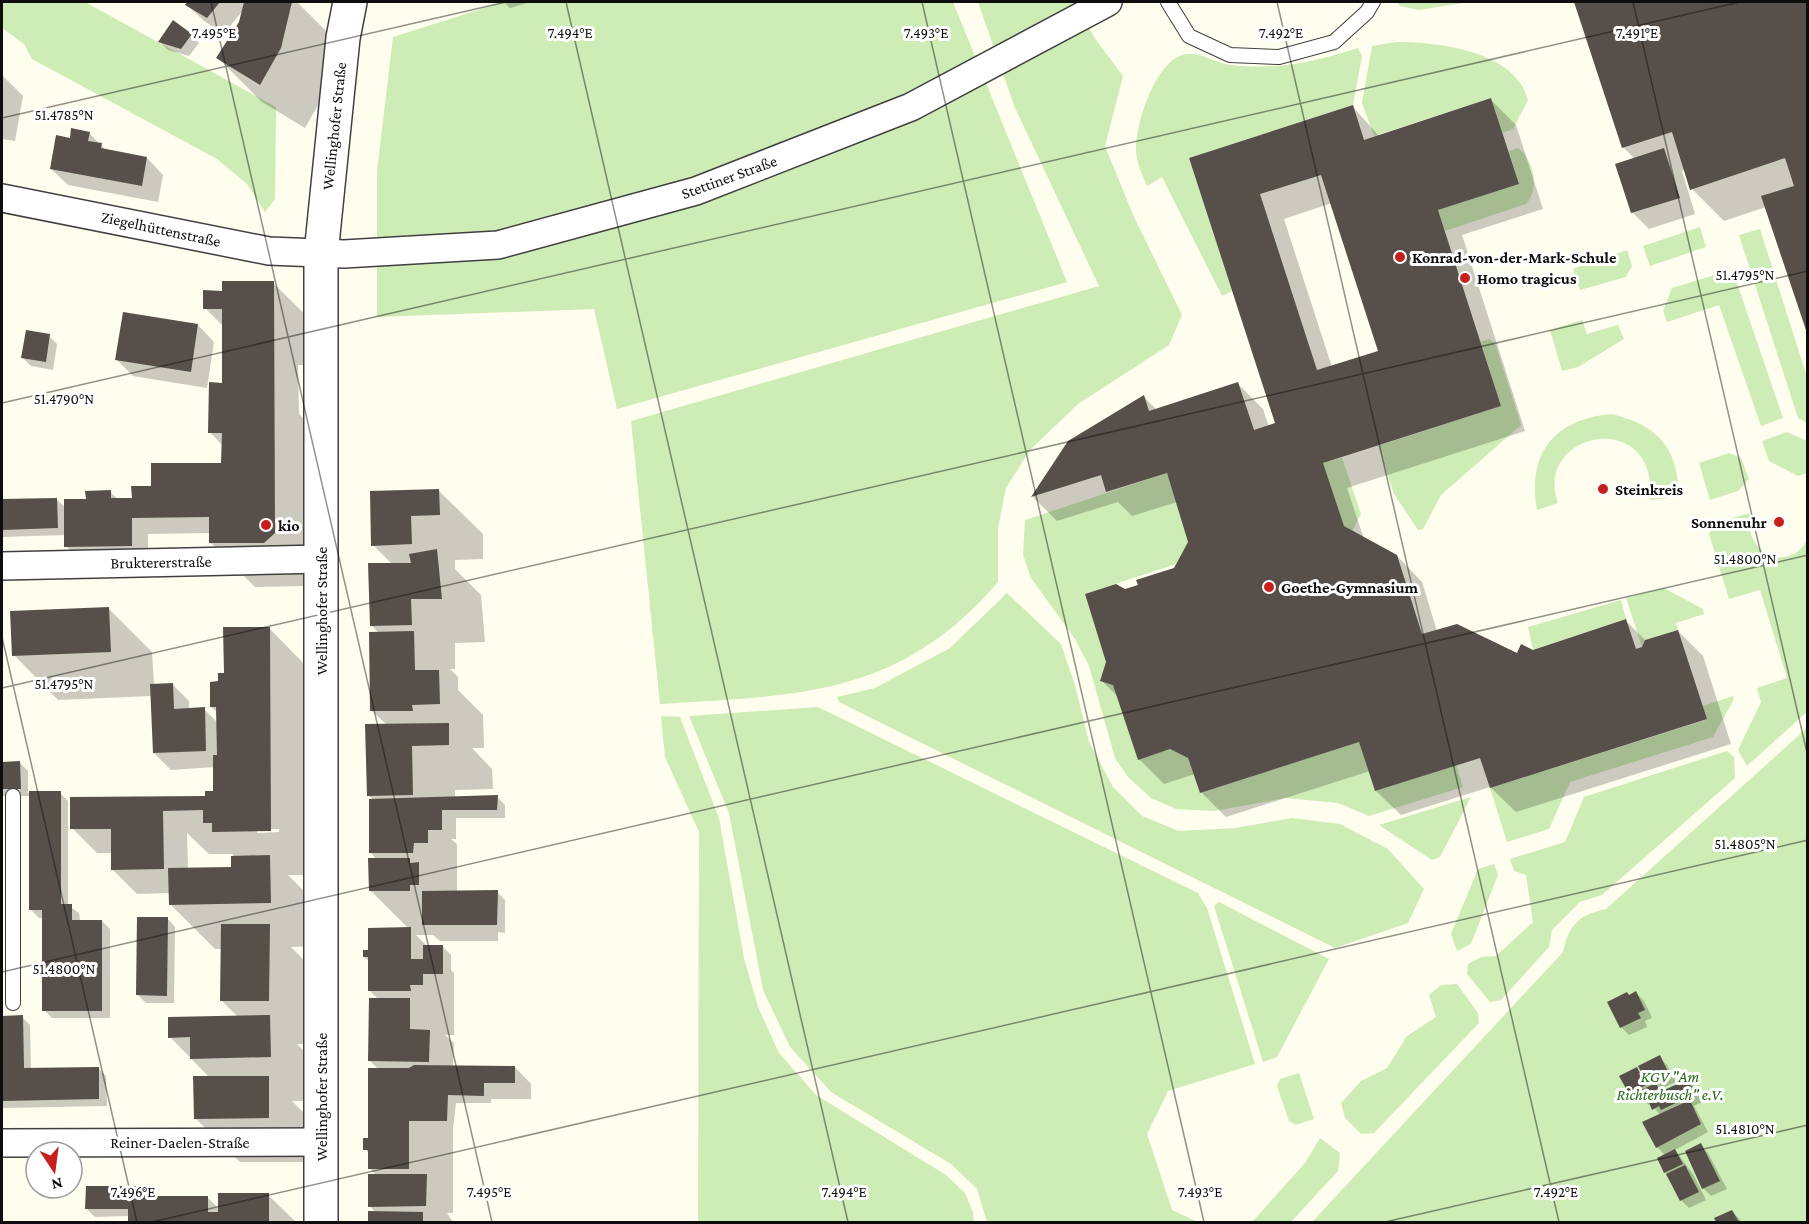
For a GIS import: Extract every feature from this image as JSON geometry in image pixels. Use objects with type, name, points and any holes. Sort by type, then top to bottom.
[{"type":"street","name":"Wellinghofer Straße","points":[[321,1222],[321,254],[343,38],[350,2]]},
{"type":"street","name":"Stettiner Straße","points":[[321,254],[498,245],[696,191],[911,107],[1108,2]]},
{"type":"street","name":"Ziegelhüttenstraße","points":[[2,198],[268,251],[321,254]]},
{"type":"street","name":"Bruktererstraße","points":[[2,566],[321,559]]},
{"type":"street","name":"Reiner-Daelen-Straße","points":[[2,1143],[322,1142]]},
{"type":"lane","points":[[1168,2],[1190,36],[1230,55],[1279,57],[1335,42],[1367,12],[1373,2]]},
{"type":"lane","points":[[13,796],[8,960],[14,1003]]},
{"type":"green space","points":[[2,2],[85,2],[276,107],[275,199],[265,212],[247,184],[217,159],[32,59],[24,44],[2,28]]},
{"type":"green space","points":[[503,2],[953,2],[1067,282],[617,409],[594,309],[377,317],[377,171],[393,37]]},
{"type":"green space","points":[[978,2],[1074,2],[1096,40],[1123,76],[1105,146],[1134,217],[1182,315],[1169,345],[1078,404],[1030,450],[1006,488],[998,528],[998,582],[961,620],[923,648],[884,669],[844,683],[802,692],[660,704],[631,421],[1099,286],[1015,108]]},
{"type":"green space","points":[[1397,2],[1469,2],[1419,10],[1400,6]]},
{"type":"green space","points":[[1397,42],[1446,46],[1464,50],[1481,55],[1510,71],[1524,89],[1528,100],[1513,129],[1503,133],[1491,98],[1374,136],[1362,103],[1372,46]]},
{"type":"green space","points":[[1358,48],[1362,56],[1353,105],[1189,158],[1232,291],[1222,296],[1162,177],[1147,186],[1139,165],[1136,151],[1139,125],[1157,79],[1176,58],[1187,54],[1226,64],[1280,66],[1311,61]]},
{"type":"green space","points":[[1518,148],[1528,160],[1533,175],[1533,191],[1526,204],[1445,231],[1438,210],[1519,184],[1509,151]]},
{"type":"green space","points":[[1700,227],[1706,247],[1650,266],[1643,246]]},
{"type":"green space","points":[[1760,229],[1807,377],[1807,423],[1798,418],[1739,235]]},
{"type":"green space","points":[[1627,250],[1632,266],[1626,277],[1580,290],[1573,269]]},
{"type":"green space","points":[[1715,275],[1737,283],[1783,418],[1761,426],[1719,305],[1667,322],[1663,311],[1672,288]]},
{"type":"green space","points":[[1582,320],[1587,334],[1618,325],[1624,339],[1578,367],[1562,371],[1550,330]]},
{"type":"green space","points":[[1489,339],[1495,343],[1521,425],[1441,495],[1423,529],[1418,530],[1394,494],[1378,446],[1501,406],[1481,342]]},
{"type":"green space","points":[[1612,414],[1643,425],[1663,442],[1675,465],[1679,497],[1650,500],[1648,470],[1636,451],[1618,441],[1598,439],[1578,446],[1563,459],[1555,478],[1558,503],[1537,510],[1536,472],[1549,442],[1574,423]]},
{"type":"green space","points":[[1787,432],[1807,441],[1807,473],[1798,476],[1769,461],[1762,441]]},
{"type":"green space","points":[[1729,453],[1741,458],[1749,479],[1738,491],[1710,500],[1699,463]]},
{"type":"green space","points":[[1342,458],[1361,514],[1352,531],[1344,526],[1323,463]]},
{"type":"green space","points":[[1167,473],[1188,542],[1176,564],[1085,594],[1138,759],[1170,749],[1188,758],[1200,793],[1359,742],[1375,791],[1456,765],[1463,787],[1369,816],[1338,803],[1285,798],[1214,811],[1176,809],[1151,798],[1128,777],[1115,758],[1089,666],[1075,639],[1031,578],[1023,555],[1025,520]]},
{"type":"green space","points":[[1750,513],[1749,527],[1753,539],[1768,554],[1779,557],[1789,556],[1799,550],[1807,540],[1808,711],[1747,766],[1738,750],[1761,702],[1757,688],[1787,678],[1760,590],[1729,599],[1709,534],[1715,523]]},
{"type":"green space","points":[[1664,588],[1703,609],[1704,614],[1676,623],[1678,630],[1645,640],[1642,647],[1626,598]]},
{"type":"green space","points":[[1007,593],[1061,644],[1075,685],[1089,742],[1113,787],[1142,816],[1179,831],[1236,828],[1292,818],[1340,824],[1388,849],[1424,889],[1408,923],[1335,948],[839,702],[837,697],[875,688],[950,648]]},
{"type":"green space","points":[[1621,600],[1626,619],[1533,650],[1528,627]]},
{"type":"green space","points":[[1733,696],[1734,699],[1713,737],[1570,782],[1549,829],[1507,842],[1490,788],[1706,720],[1703,706]]},
{"type":"green space","points":[[818,707],[1198,893],[1207,908],[1255,1064],[1168,1091],[1147,1134],[1172,1210],[1198,1222],[987,1222],[977,1189],[951,1164],[831,1092],[790,1047],[763,990],[729,813],[689,716]]},
{"type":"green space","points":[[661,716],[680,717],[719,818],[744,958],[758,1007],[779,1053],[816,1095],[946,1175],[965,1193],[973,1212],[974,1222],[698,1222],[699,832],[665,757]]},
{"type":"green space","name":"KGV \"Am Richterbusch\" e.V.","points":[[1807,728],[1807,1222],[1312,1222],[1563,952],[1568,935],[1576,923],[1588,914],[1606,909]]},
{"type":"green space","points":[[1727,751],[1734,757],[1735,778],[1602,895],[1580,902],[1552,930],[1549,947],[1501,1000],[1490,1002],[1467,974],[1468,964],[1481,957],[1496,956],[1533,922],[1526,875],[1514,871],[1510,859],[1565,842],[1584,797]]},
{"type":"green space","points":[[1471,797],[1440,857],[1432,860],[1379,825]]},
{"type":"green space","points":[[1494,864],[1498,875],[1471,944],[1457,951],[1451,934],[1478,869]]},
{"type":"green space","points":[[1219,902],[1329,959],[1277,1057],[1263,1062],[1214,906]]},
{"type":"green space","points":[[1457,984],[1478,1013],[1479,1023],[1374,1133],[1361,1134],[1345,1118],[1341,1103],[1361,1081],[1387,1068],[1407,1036],[1436,1017],[1429,995],[1441,985]]},
{"type":"green space","points":[[1299,1073],[1314,1119],[1296,1125],[1289,1121],[1277,1086],[1280,1079]]},
{"type":"green space","points":[[1320,1138],[1340,1153],[1338,1171],[1291,1222],[1252,1222],[1305,1163]]},
{"type":"building","points":[[187,2],[220,2],[207,18],[185,5]]},
{"type":"building","points":[[244,2],[292,2],[281,48],[260,85],[216,58],[239,22]]},
{"type":"building","points":[[1574,2],[1808,2],[1808,336],[1761,196],[1794,186],[1785,158],[1690,190],[1672,132],[1622,148]]},
{"type":"building","points":[[173,20],[192,34],[181,49],[158,42]]},
{"type":"building","name":"Goethe-Gymnasium","points":[[1491,98],[1519,184],[1438,210],[1501,406],[1323,463],[1344,526],[1397,555],[1422,634],[1457,624],[1517,653],[1521,644],[1533,650],[1626,619],[1636,649],[1642,647],[1645,640],[1678,630],[1707,719],[1490,788],[1480,758],[1375,791],[1359,742],[1200,793],[1188,758],[1170,749],[1138,760],[1113,685],[1100,681],[1106,662],[1085,594],[1116,584],[1125,589],[1138,585],[1136,580],[1174,568],[1188,542],[1167,473],[1106,492],[1101,475],[1031,497],[1068,441],[1144,395],[1149,411],[1238,382],[1254,430],[1275,423],[1189,158],[1353,105],[1364,140]],"holes":[[[1321,175],[1378,351],[1317,370],[1260,194]]]},
{"type":"building","points":[[71,128],[90,132],[88,141],[102,143],[101,148],[147,157],[142,186],[50,169],[56,135],[70,138]]},
{"type":"building","points":[[1664,148],[1680,198],[1631,213],[1615,164]]},
{"type":"building","points":[[222,281],[274,281],[275,533],[264,543],[209,543],[209,517],[132,518],[132,546],[64,547],[64,499],[86,499],[85,491],[111,490],[111,498],[132,498],[131,486],[151,486],[151,463],[221,463],[222,433],[208,433],[209,382],[222,383],[222,309],[203,309],[203,290],[222,291]]},
{"type":"building","points":[[123,312],[198,324],[191,372],[115,360]]},
{"type":"building","points":[[26,330],[50,334],[46,362],[21,358]]},
{"type":"building","points":[[439,489],[440,515],[411,516],[412,544],[371,546],[370,491]]},
{"type":"building","points":[[57,498],[58,528],[2,530],[2,499]]},
{"type":"building","points":[[437,549],[442,599],[411,599],[412,625],[370,626],[368,563],[411,563],[409,554]]},
{"type":"building","points":[[109,607],[111,652],[12,656],[10,611]]},
{"type":"building","points":[[223,627],[270,627],[271,831],[212,832],[212,823],[203,823],[203,810],[163,811],[164,869],[111,870],[111,829],[70,829],[70,797],[205,796],[205,791],[213,791],[213,755],[217,755],[216,707],[210,707],[210,682],[218,681],[218,673],[224,673]]},
{"type":"building","points":[[414,631],[415,670],[439,670],[440,704],[412,705],[413,711],[370,711],[369,632]]},
{"type":"building","points":[[173,683],[174,709],[205,707],[206,751],[153,753],[150,684]]},
{"type":"building","points":[[449,723],[449,745],[412,746],[413,795],[367,796],[365,724]]},
{"type":"building","points":[[20,761],[21,789],[2,789],[2,762]]},
{"type":"building","points":[[29,791],[61,791],[61,904],[72,904],[72,920],[102,920],[102,1011],[42,1011],[42,910],[29,910]]},
{"type":"building","points":[[498,795],[497,810],[442,810],[442,830],[428,830],[428,843],[414,843],[413,853],[369,853],[369,799]]},
{"type":"building","points":[[270,855],[271,903],[169,905],[168,868],[231,867],[231,856]]},
{"type":"building","points":[[368,858],[410,858],[410,863],[419,862],[419,885],[410,885],[410,891],[369,891]]},
{"type":"building","points":[[498,890],[497,925],[422,925],[422,891]]},
{"type":"building","points":[[137,917],[168,917],[167,996],[136,995]]},
{"type":"building","points":[[221,924],[270,924],[269,1001],[220,1001]]},
{"type":"building","points":[[411,927],[411,959],[423,959],[423,945],[443,945],[443,974],[423,974],[423,985],[410,985],[411,991],[368,991],[368,957],[363,957],[363,950],[368,950],[368,928]]},
{"type":"building","points":[[1636,991],[1645,1010],[1638,1013],[1641,1018],[1620,1028],[1607,1002],[1627,992],[1629,995]]},
{"type":"building","points":[[369,998],[410,998],[410,1029],[430,1030],[429,1062],[368,1061]]},
{"type":"building","points":[[23,1015],[24,1068],[99,1067],[99,1099],[2,1101],[2,1016]]},
{"type":"building","points":[[270,1015],[271,1057],[190,1059],[190,1037],[168,1038],[168,1017]]},
{"type":"building","points":[[1660,1055],[1669,1074],[1647,1084],[1638,1066]]},
{"type":"building","points":[[414,1065],[515,1066],[515,1083],[484,1083],[484,1096],[448,1095],[447,1121],[409,1121],[409,1169],[368,1169],[368,1150],[363,1150],[363,1138],[368,1138],[368,1068],[409,1068]]},
{"type":"building","points":[[1637,1067],[1646,1085],[1629,1094],[1619,1076]]},
{"type":"building","points":[[193,1076],[269,1076],[269,1118],[194,1119]]},
{"type":"building","points":[[1688,1079],[1695,1094],[1661,1110],[1659,1106],[1652,1110],[1646,1095],[1639,1098],[1637,1092],[1656,1083],[1660,1092]]},
{"type":"building","points":[[1690,1100],[1701,1124],[1656,1148],[1642,1122]]},
{"type":"building","points":[[1701,1143],[1720,1181],[1702,1189],[1685,1151]]},
{"type":"building","points":[[1675,1149],[1683,1164],[1664,1173],[1657,1158]]},
{"type":"building","points":[[1685,1165],[1699,1192],[1680,1201],[1666,1174]]},
{"type":"building","points":[[368,1174],[427,1174],[426,1206],[368,1207]]},
{"type":"building","points":[[86,1186],[145,1186],[145,1196],[208,1196],[208,1212],[218,1212],[218,1193],[269,1193],[269,1222],[128,1222],[128,1209],[85,1209]]},
{"type":"building","points":[[1732,1210],[1739,1222],[1716,1222],[1714,1218]]},
{"type":"building","points":[[368,1211],[423,1212],[423,1222],[368,1222]]},
{"type":"place","name":"Konrad-von-der-Mark-Schule","points":[[1400,257]]},
{"type":"place","name":"Homo tragicus","points":[[1465,278]]},
{"type":"place","name":"Steinkreis","points":[[1603,489]]},
{"type":"place","name":"Sonnenuhr","points":[[1779,522]]},
{"type":"place","name":"kio","points":[[266,525]]},
{"type":"place","name":"Goethe-Gymnasium","points":[[1269,587]]}]
